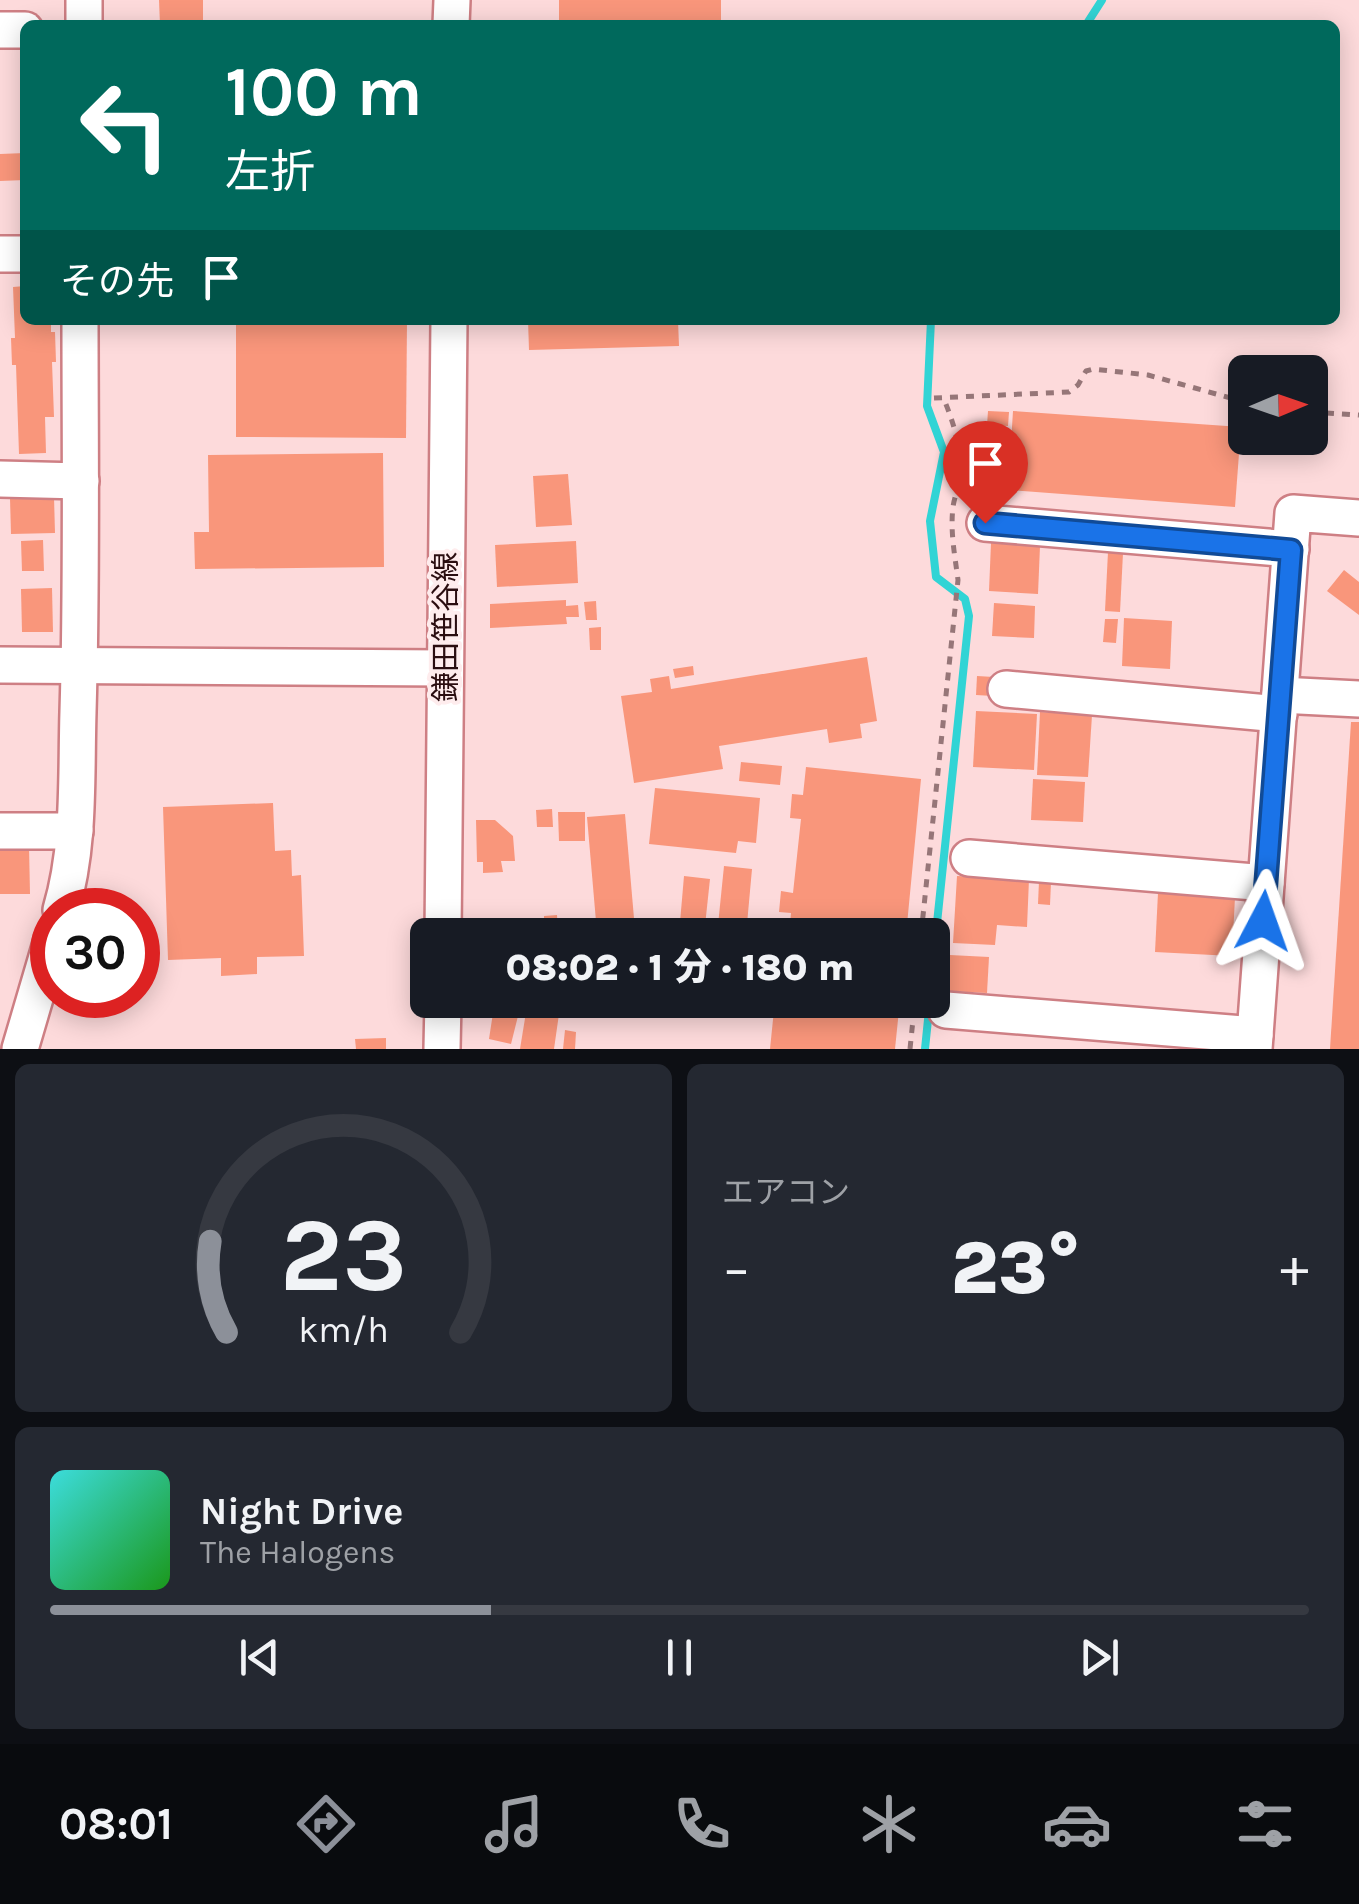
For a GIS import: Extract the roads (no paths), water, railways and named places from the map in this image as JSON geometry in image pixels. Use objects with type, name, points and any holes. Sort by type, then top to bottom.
[{"type":"street","points":[[66,888],[73,860],[79,664],[80,325]]},
{"type":"street","name":"鎌田笹谷線","points":[[444,918],[448,325]]},
{"type":"street","points":[[0,479],[80,481]]},
{"type":"street","points":[[950,1007],[1254,1042],[1294,513],[1359,518]]},
{"type":"street","points":[[985,523],[1291,550]]},
{"type":"street","points":[[0,665],[446,668]]},
{"type":"street","points":[[1006,689],[1279,704],[1359,699]]},
{"type":"street","points":[[0,831],[74,831]]},
{"type":"street","points":[[969,858],[1266,883]]},
{"type":"street","points":[[20,1049],[30,1015]]},
{"type":"street","points":[[442,1049],[443,1018]]},
{"type":"waterway","points":[[1089,20],[1102,0]]},
{"type":"waterway","points":[[931,325],[927,406],[944,452],[930,521],[936,577],[965,599],[969,616],[938,918]]},
{"type":"waterway","points":[[925,1049],[928,1018]]}]
